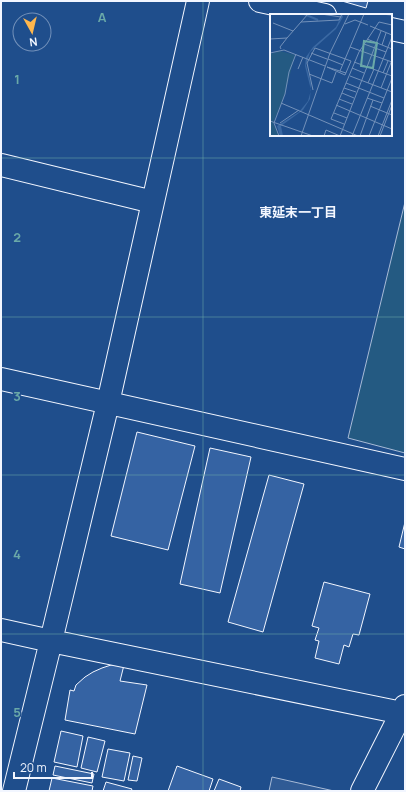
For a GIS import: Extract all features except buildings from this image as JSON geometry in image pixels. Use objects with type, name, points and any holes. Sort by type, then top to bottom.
[{"type":"street","points":[[14,791],[108,403],[198,1]]},
{"type":"street","points":[[260,1],[320,14]]},
{"type":"street","points":[[392,29],[405,32]]},
{"type":"street","points":[[1,165],[153,202]]},
{"type":"street","points":[[1,379],[405,469]]},
{"type":"street","points":[[1,630],[51,642],[403,710],[362,791]]},
{"type":"shaded area","points":[[405,202],[405,453],[348,438]]},
{"type":"shaded area","points":[[272,777],[334,791],[269,791]]},
{"type":"district","name":"東延末一丁目","points":[[298,212]]}]
